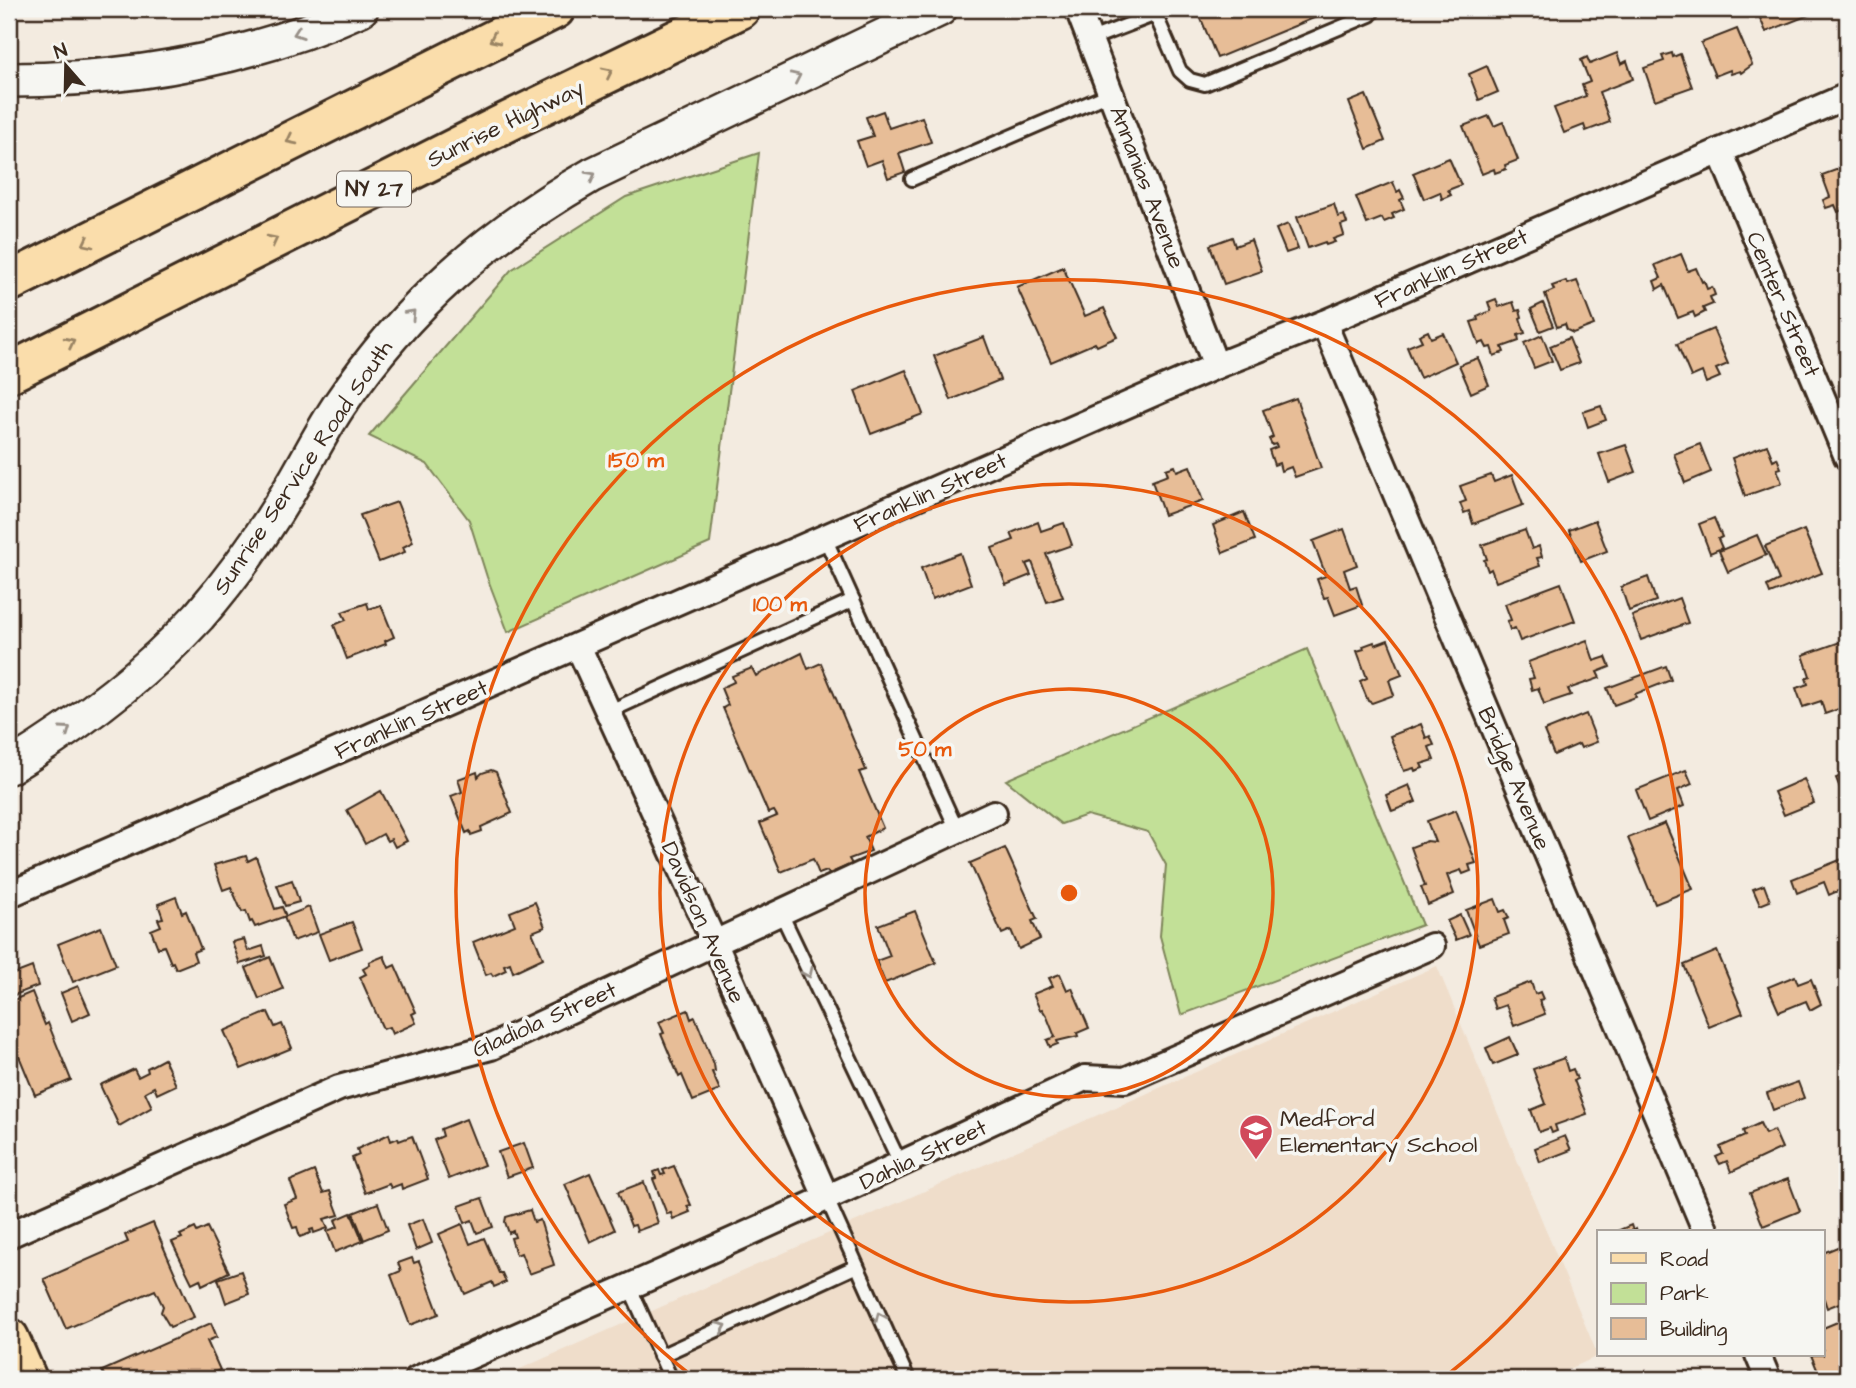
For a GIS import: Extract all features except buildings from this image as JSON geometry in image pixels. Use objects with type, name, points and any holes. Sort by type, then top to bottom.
[{"type":"main road","points":[[9,80],[105,77],[204,61],[300,33],[361,9]]},
{"type":"main road","points":[[9,282],[555,9]]},
{"type":"main road","name":"Sunrise Highway","points":[[9,373],[501,125],[740,9]]},
{"type":"main road","name":"Sunrise Service Road South","points":[[9,767],[85,717],[164,651],[199,615],[262,534],[337,407],[363,370],[397,329],[468,258],[548,200],[592,175],[940,9]]},
{"type":"main road","points":[[9,1338],[27,1379]]},
{"type":"street","name":"Annanias Avenue","points":[[1078,9],[1216,366]]},
{"type":"street","name":"Franklin Street","points":[[15,892],[1216,366],[1324,323],[1847,96]]},
{"type":"street","name":"Center Street","points":[[1720,150],[1847,457]]},
{"type":"street","name":"Bridge Avenue","points":[[1324,323],[1705,1230]]},
{"type":"street","name":"Davidson Avenue","points":[[578,646],[714,942],[827,1199]]},
{"type":"street","name":"Gladiola Street","points":[[9,1235],[339,1088],[491,1047],[994,813]]},
{"type":"street","name":"Dahlia Street","points":[[417,1379],[630,1288],[1085,1078],[1125,1080],[1432,946]]},
{"type":"street","points":[[1758,1356],[1768,1379]]},
{"type":"lane","points":[[1091,40],[1154,11],[1180,71],[1190,80],[1205,84],[1370,15],[1374,9]]},
{"type":"lane","points":[[912,179],[1112,93]]},
{"type":"lane","points":[[825,538],[957,830]]},
{"type":"lane","points":[[608,712],[853,600]]},
{"type":"lane","points":[[780,911],[901,1165]]},
{"type":"lane","points":[[827,1199],[908,1379]]},
{"type":"lane","points":[[660,1356],[857,1266]]},
{"type":"lane","points":[[630,1288],[671,1379]]},
{"type":"shaded area","name":"Medford Elementary School","points":[[1437,966],[1598,1356],[1547,1379],[497,1379]]},
{"type":"green space","points":[[759,153],[710,543],[508,632],[469,520],[427,464],[369,436],[511,270],[626,197]]},
{"type":"green space","points":[[1307,649],[1422,925],[1181,1015],[1160,936],[1166,865],[1148,832],[1087,815],[1061,824],[1006,780]]},
{"type":"place","name":"Medford Elementary School","points":[[1256,1161]]}]
